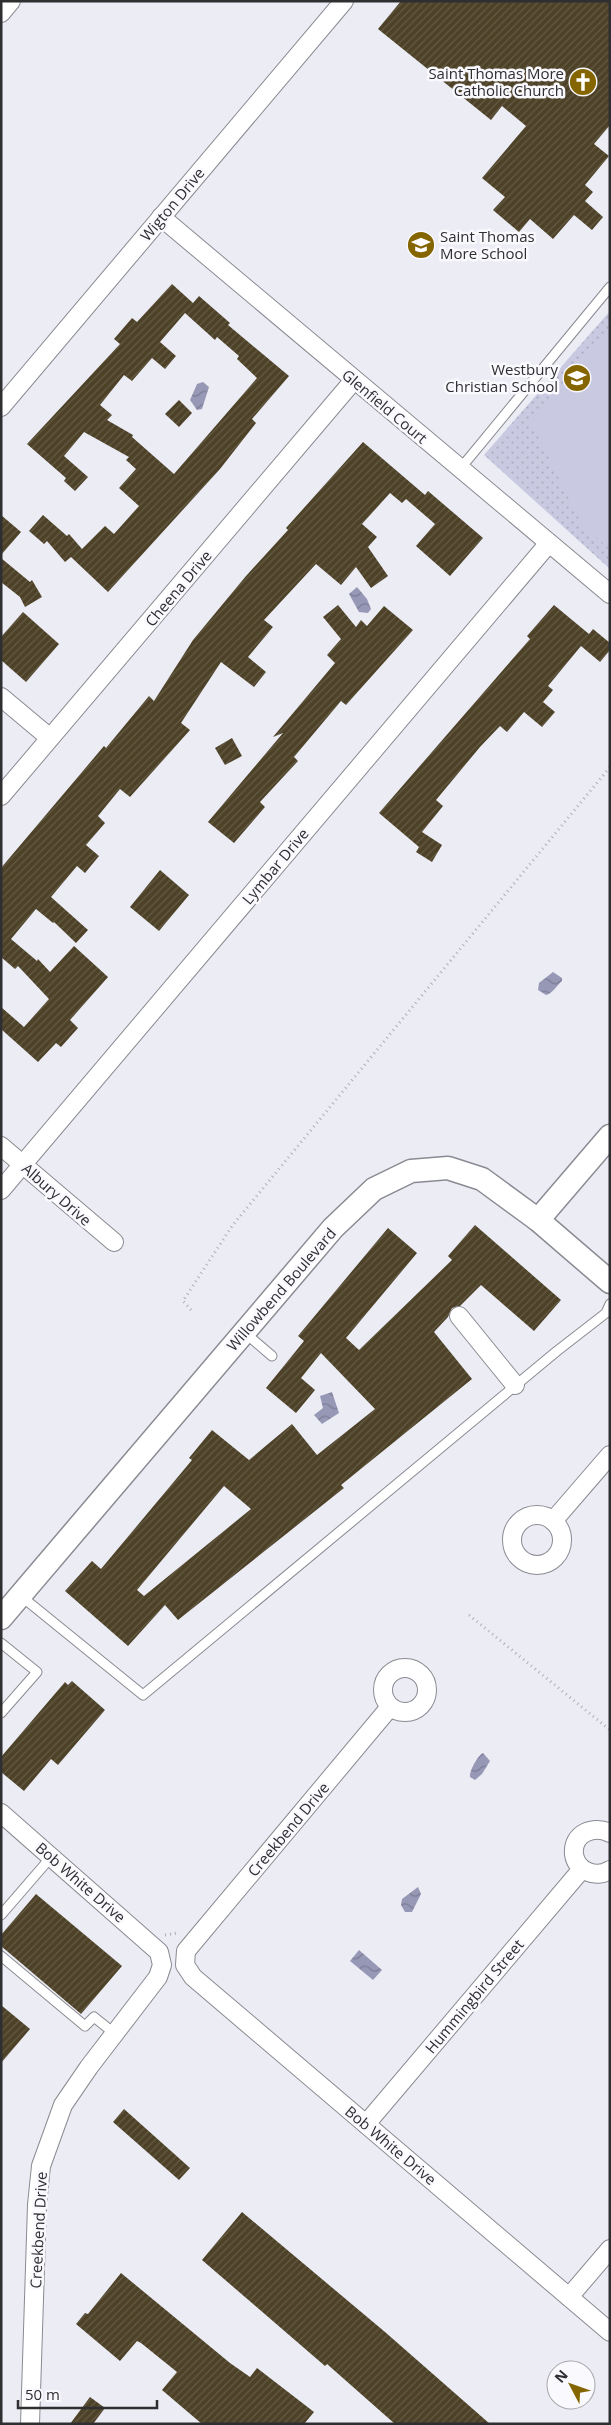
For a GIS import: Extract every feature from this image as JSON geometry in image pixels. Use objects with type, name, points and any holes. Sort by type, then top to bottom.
[{"type":"street","points":[[1,13],[11,1]]},
{"type":"street","name":"Wigton Drive","points":[[1,407],[344,1]]},
{"type":"street","name":"Glenfield Court","points":[[161,218],[610,594]]},
{"type":"street","name":"Cheena Drive","points":[[1,796],[354,380]]},
{"type":"street","name":"Lymbar Drive","points":[[1,1190],[549,543]]},
{"type":"street","points":[[1,697],[50,738]]},
{"type":"street","points":[[610,1136],[538,1220],[610,1282]]},
{"type":"street","name":"Albury Drive","points":[[1,1146],[114,1242]]},
{"type":"street","name":"Willowbend Boulevard","points":[[1,1618],[333,1228],[374,1189],[411,1170],[448,1168],[482,1179],[538,1220]]},
{"type":"street","points":[[459,1316],[515,1385]]},
{"type":"street","points":[[553,1521],[610,1455]]},
{"type":"street","name":"Creekbend Drive","points":[[186,1952],[390,1707]]},
{"type":"street","name":"Bob White Drive","points":[[1,1813],[160,1952]]},
{"type":"street","points":[[610,1833],[595,1829],[586,1831],[579,1837],[574,1853],[582,1869],[590,1874],[598,1874],[610,1870]]},
{"type":"street","name":"Hummingbird Street","points":[[366,2124],[582,1869]]},
{"type":"street","name":"Creekbend Drive","points":[[30,2424],[37,2205],[41,2166],[63,2105],[158,1976],[162,1965],[160,1952]]},
{"type":"street","name":"Bob White Drive","points":[[186,1952],[185,1965],[193,1977],[610,2332]]},
{"type":"street","points":[[569,2297],[610,2249]]},
{"type":"lane","points":[[460,469],[610,287]]},
{"type":"lane","points":[[21,1595],[142,1695],[515,1385],[606,1313],[610,1304]]},
{"type":"lane","points":[[244,1332],[272,1356]]},
{"type":"lane","points":[[1,1643],[37,1672],[1,1713]]},
{"type":"lane","points":[[1,1915],[52,1856]]},
{"type":"lane","points":[[1,1956],[85,2026],[94,2017],[115,2034]]},
{"type":"path","points":[[191,1310],[183,1301],[232,1226],[610,767]]},
{"type":"path","points":[[469,1615],[610,1730]]},
{"type":"shaded area","name":"Westbury Christian School","points":[[610,311],[610,569],[484,455]]},
{"type":"shaded area","points":[[610,329],[610,549],[582,525],[531,422],[607,330]]},
{"type":"water","points":[[203,382],[209,387],[202,409],[197,410],[190,400],[197,384]]},
{"type":"water","points":[[357,587],[367,599],[371,609],[368,613],[359,612],[349,594]]},
{"type":"water","points":[[553,972],[562,978],[562,981],[546,995],[538,990],[539,983]]},
{"type":"water","points":[[332,1392],[339,1413],[322,1424],[314,1415],[323,1408],[320,1396]]},
{"type":"water","points":[[483,1753],[490,1761],[482,1774],[475,1780],[470,1777],[471,1771],[476,1760]]},
{"type":"water","points":[[418,1887],[421,1894],[412,1912],[405,1912],[401,1905],[402,1899]]},
{"type":"water","points":[[359,1950],[382,1970],[373,1980],[350,1961]]},
{"type":"building","points":[[401,1],[610,1],[610,125],[594,144],[609,156],[585,185],[593,192],[585,201],[603,217],[592,230],[574,215],[553,239],[530,219],[519,232],[493,210],[505,197],[482,178],[526,126],[502,106],[491,120],[378,29]]},
{"type":"building","points":[[172,284],[193,303],[199,296],[230,323],[228,325],[289,376],[252,419],[256,423],[220,469],[108,592],[71,557],[65,562],[47,541],[44,544],[29,531],[43,515],[67,536],[69,534],[82,549],[105,526],[114,534],[139,506],[119,488],[136,469],[126,460],[129,457],[84,432],[64,456],[88,477],[75,491],[64,481],[66,478],[27,444],[120,344],[114,339],[132,318],[137,322]],"holes":[[[185,313],[215,340],[217,337],[239,356],[237,359],[257,378],[174,474],[132,437],[133,435],[107,420],[112,415],[100,405],[124,375],[132,381],[152,358],[165,369],[176,356],[160,342]]]},
{"type":"building","points":[[179,400],[192,413],[179,427],[165,414]]},
{"type":"building","points":[[363,442],[425,495],[428,491],[483,538],[450,576],[416,546],[435,524],[406,499],[402,503],[390,493],[362,524],[377,537],[368,547],[388,576],[371,588],[356,567],[341,585],[316,564],[264,620],[273,627],[248,657],[266,672],[254,687],[221,662],[181,723],[190,730],[130,797],[120,789],[98,816],[105,823],[86,845],[99,856],[85,873],[77,866],[51,897],[88,930],[76,943],[54,922],[36,909],[11,939],[37,961],[38,959],[50,972],[74,946],[108,977],[70,1020],[78,1028],[61,1047],[56,1043],[38,1062],[1,1029],[1,1007],[24,1027],[49,999],[18,966],[15,969],[1,957],[1,868],[149,696],[154,701],[193,640],[246,576],[288,530],[286,528]]},
{"type":"building","points":[[1,515],[21,532],[1,555]]},
{"type":"building","points":[[1,558],[30,582],[32,580],[42,597],[25,607],[20,597],[1,582]]},
{"type":"building","points":[[338,605],[356,627],[361,620],[367,626],[384,606],[413,630],[346,705],[341,701],[294,757],[298,761],[260,802],[265,807],[234,843],[208,822],[283,733],[273,737],[335,663],[327,655],[341,639],[323,617]]},
{"type":"building","points":[[554,605],[589,634],[593,629],[610,643],[610,650],[600,662],[581,646],[548,686],[553,690],[543,702],[555,712],[542,727],[524,712],[507,732],[500,726],[480,747],[436,800],[443,806],[422,832],[442,845],[432,862],[416,852],[419,847],[379,813],[530,639],[527,636]]},
{"type":"building","points":[[23,612],[59,644],[26,682],[1,660],[1,637]]},
{"type":"building","points":[[232,738],[242,756],[225,765],[215,748]]},
{"type":"building","points":[[160,870],[189,895],[159,931],[130,907]]},
{"type":"building","points":[[475,1225],[561,1300],[534,1331],[481,1285],[460,1306],[452,1308],[448,1317],[434,1332],[472,1379],[341,1485],[344,1488],[178,1620],[165,1605],[128,1646],[65,1591],[92,1561],[101,1569],[192,1460],[189,1458],[212,1430],[249,1460],[292,1424],[317,1455],[375,1409],[321,1353],[301,1378],[315,1390],[296,1413],[266,1388],[304,1341],[298,1336],[388,1228],[417,1253],[346,1338],[359,1350],[452,1260],[448,1256]],"holes":[[[224,1486],[251,1509],[144,1596],[137,1590]]]},
{"type":"building","points":[[72,1681],[105,1710],[58,1765],[51,1759],[24,1791],[1,1772],[1,1757],[65,1682],[68,1685]]},
{"type":"building","points":[[36,1894],[122,1966],[81,2014],[1,1946],[1,1935]]},
{"type":"building","points":[[1,2005],[30,2029],[1,2063]]},
{"type":"building","points":[[124,2109],[190,2168],[179,2180],[113,2122]]},
{"type":"building","points":[[242,2212],[385,2332],[490,2424],[395,2424],[327,2364],[325,2366],[202,2260]]},
{"type":"building","points":[[121,2273],[230,2363],[250,2377],[257,2368],[314,2412],[304,2424],[202,2424],[162,2390],[177,2372],[141,2343],[137,2341],[120,2361],[76,2324],[85,2313],[88,2314]]},
{"type":"building","points":[[90,2397],[105,2408],[93,2424],[70,2424]]},
{"type":"place","name":"Saint Thomas More Catholic Church","points":[[583,82]]},
{"type":"place","name":"Saint Thomas More School","points":[[421,245]]},
{"type":"place","name":"Westbury Christian School","points":[[577,378]]}]
